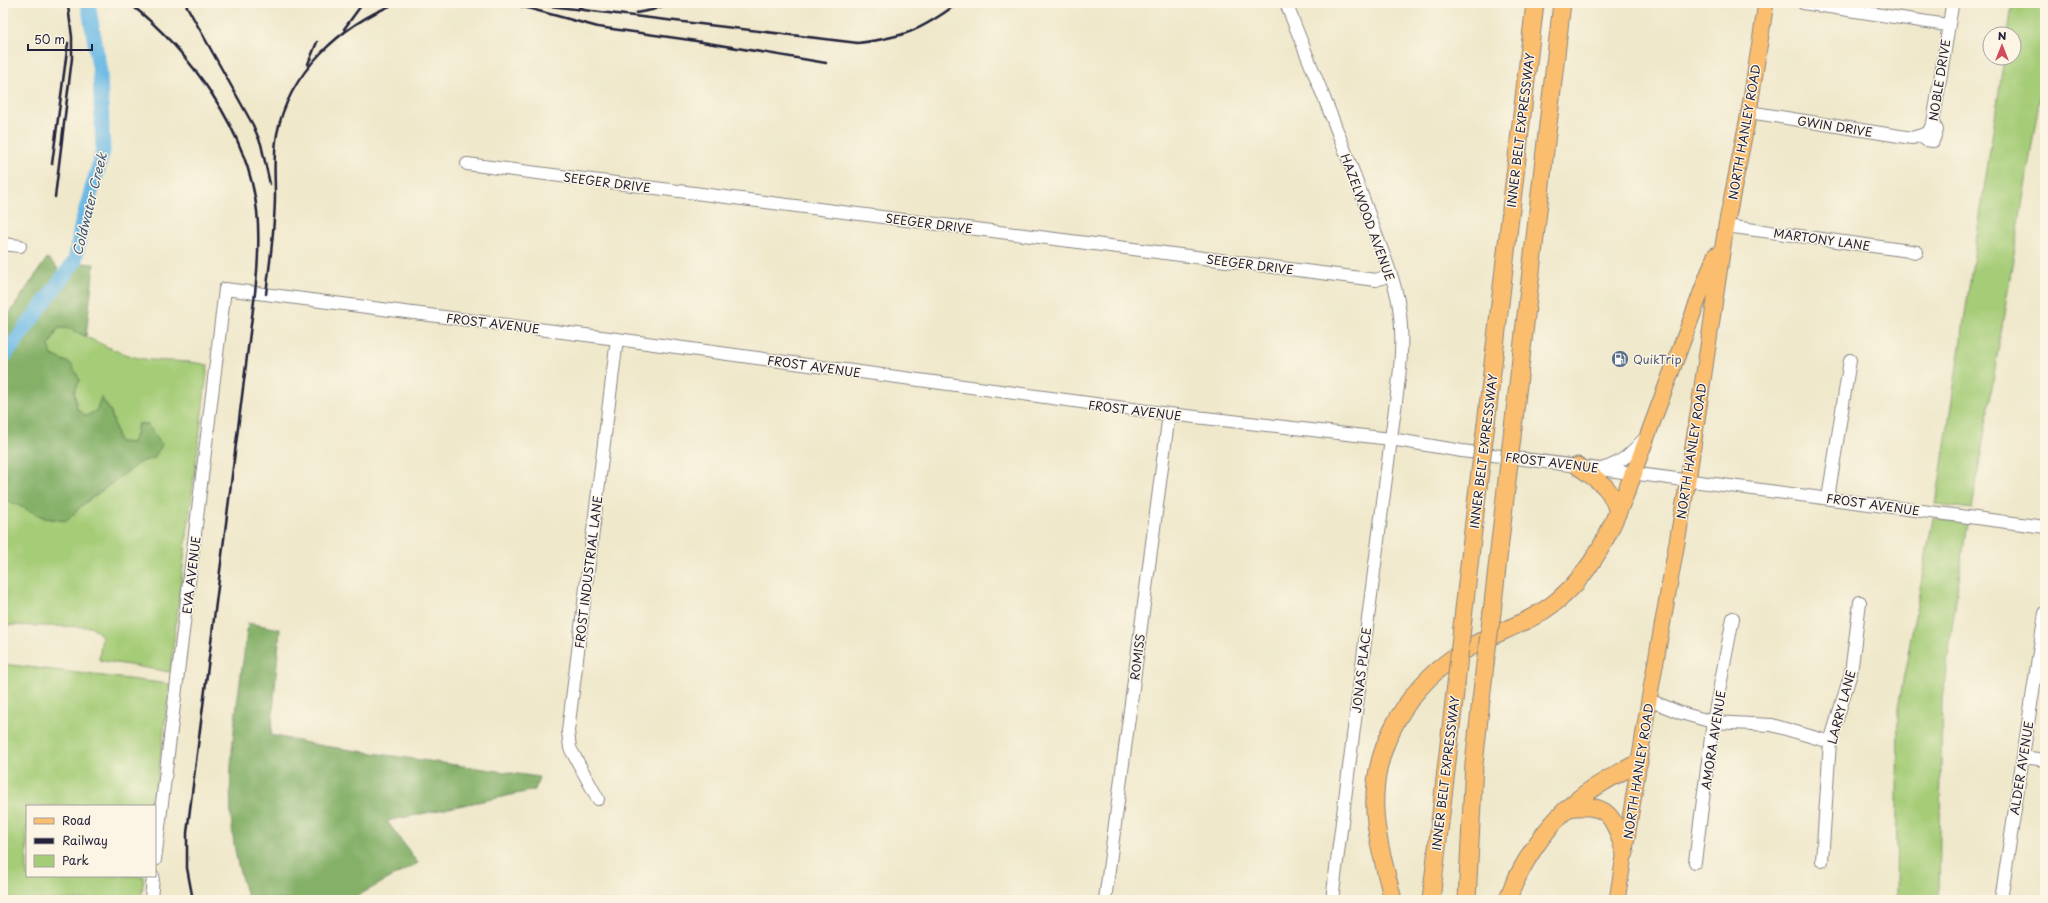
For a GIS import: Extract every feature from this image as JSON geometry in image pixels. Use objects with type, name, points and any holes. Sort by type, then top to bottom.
[{"type":"highway","name":"INNER BELT EXPRESSWAY","points":[[1431,900],[1535,3]]},
{"type":"highway","points":[[1467,900],[1474,764],[1562,3]]},
{"type":"highway","points":[[1578,466],[1607,487],[1614,499],[1618,512]]},
{"type":"highway","points":[[1393,900],[1376,823],[1375,805],[1381,759],[1398,717],[1416,692],[1449,660],[1474,645],[1518,626],[1542,612],[1569,590],[1589,568],[1598,554],[1618,512],[1634,472]]},
{"type":"highway","points":[[1507,900],[1536,844],[1550,826],[1568,808],[1599,785],[1639,762]]},
{"type":"highway","points":[[1568,808],[1592,806],[1604,811],[1613,821],[1624,853]]},
{"type":"main road","name":"NORTH HANLEY ROAD","points":[[1617,900],[1649,700],[1688,480],[1726,226],[1749,112],[1766,3]]},
{"type":"main road","points":[[1634,472],[1726,226]]},
{"type":"street","name":"HAZELWOOD AVENUE","points":[[1286,3],[1366,206],[1399,306],[1401,333],[1400,364],[1391,440]]},
{"type":"street","points":[[1803,3],[1947,25]]},
{"type":"street","name":"NOBLE DRIVE","points":[[1927,131],[1952,6]]},
{"type":"street","name":"GWIN DRIVE","points":[[1749,112],[1912,138],[1927,131]]},
{"type":"street","name":"SEEGER DRIVE","points":[[467,164],[1376,280],[1390,275]]},
{"type":"street","name":"MARTONY LANE","points":[[1726,226],[1917,252]]},
{"type":"street","points":[[3,244],[20,246]]},
{"type":"street","name":"FROST AVENUE","points":[[225,289],[618,339],[1169,414],[1391,440],[1462,451],[1634,472],[2045,527]]},
{"type":"street","name":"EVA AVENUE","points":[[156,852],[225,289]]},
{"type":"street","name":"FROST INDUSTRIAL LANE","points":[[598,799],[570,748],[568,731],[618,339]]},
{"type":"street","points":[[1828,498],[1850,360]]},
{"type":"street","name":"ROMISS","points":[[1105,900],[1169,414]]},
{"type":"street","points":[[1600,468],[1615,465],[1628,456],[1649,434]]},
{"type":"street","name":"JONAS PLACE","points":[[1332,900],[1391,440]]},
{"type":"street","name":"LARRY LANE","points":[[1822,860],[1830,742],[1851,673],[1860,602]]},
{"type":"street","name":"ALDER AVENUE","points":[[2001,900],[2045,613]]},
{"type":"street","name":"AMORA AVENUE","points":[[1695,862],[1713,722],[1734,618]]},
{"type":"street","points":[[1649,700],[1680,713],[1713,722],[1772,725],[1830,742]]},
{"type":"street","points":[[2023,757],[2045,760]]},
{"type":"street","points":[[151,900],[153,877]]},
{"type":"green space","points":[[2012,3],[2045,3],[2045,65],[1972,509],[1936,504],[2003,66],[2022,66],[2022,26],[2009,26]]},
{"type":"green space","points":[[47,258],[57,267],[58,274],[3,352],[3,313],[9,314]]},
{"type":"green space","points":[[80,263],[94,264],[86,336],[67,328],[58,328],[49,346],[52,355],[71,364],[80,380],[74,392],[77,409],[86,416],[97,410],[101,397],[111,412],[119,442],[132,443],[136,435],[138,424],[147,424],[162,445],[154,458],[140,462],[81,506],[67,521],[45,518],[3,498],[3,369]]},
{"type":"green space","points":[[58,328],[67,328],[114,350],[134,357],[152,360],[192,362],[208,365],[170,672],[99,660],[102,636],[92,627],[7,625],[3,623],[3,498],[45,518],[67,521],[81,506],[140,462],[154,458],[147,424],[138,424],[136,435],[132,443],[119,442],[111,412],[101,397],[97,410],[86,416],[77,409],[71,364],[52,355],[49,345]]},
{"type":"green space","points":[[1933,518],[1967,523],[1942,698],[1939,900],[1896,900],[1898,708]]},
{"type":"green space","points":[[248,623],[280,629],[271,735],[317,745],[539,777],[535,790],[387,821],[418,863],[357,896],[358,900],[249,900],[238,867],[230,798],[234,727]]},
{"type":"green space","points":[[3,664],[170,684],[154,805],[26,805],[26,877],[144,877],[141,900],[3,900]]},
{"type":"waterway","name":"Coldwater Creek","points":[[3,358],[75,261],[82,223],[103,151],[100,72],[88,3]]},
{"type":"railway","points":[[129,3],[152,22],[194,69],[229,123],[242,152],[251,181],[258,221],[258,252],[255,293],[187,833],[187,868],[193,900]]},
{"type":"railway","points":[[185,3],[253,125],[261,144],[270,184]]},
{"type":"railway","points":[[344,29],[363,3]]},
{"type":"railway","points":[[266,294],[274,219],[275,149],[283,111],[293,90],[305,71],[320,54],[356,24],[376,12],[397,3]]},
{"type":"railway","points":[[509,3],[598,27],[690,40],[826,63]]},
{"type":"railway","points":[[525,3],[858,43],[888,38],[911,31],[945,13],[958,3]]},
{"type":"railway","points":[[579,7],[600,3]]},
{"type":"railway","points":[[636,13],[652,10],[670,3]]},
{"type":"railway","points":[[55,197],[72,58],[72,37],[68,6]]},
{"type":"railway","points":[[308,64],[317,42]]},
{"type":"railway","points":[[52,164],[68,43]]},
{"type":"place","name":"QuikTrip","points":[[1620,359]]}]
